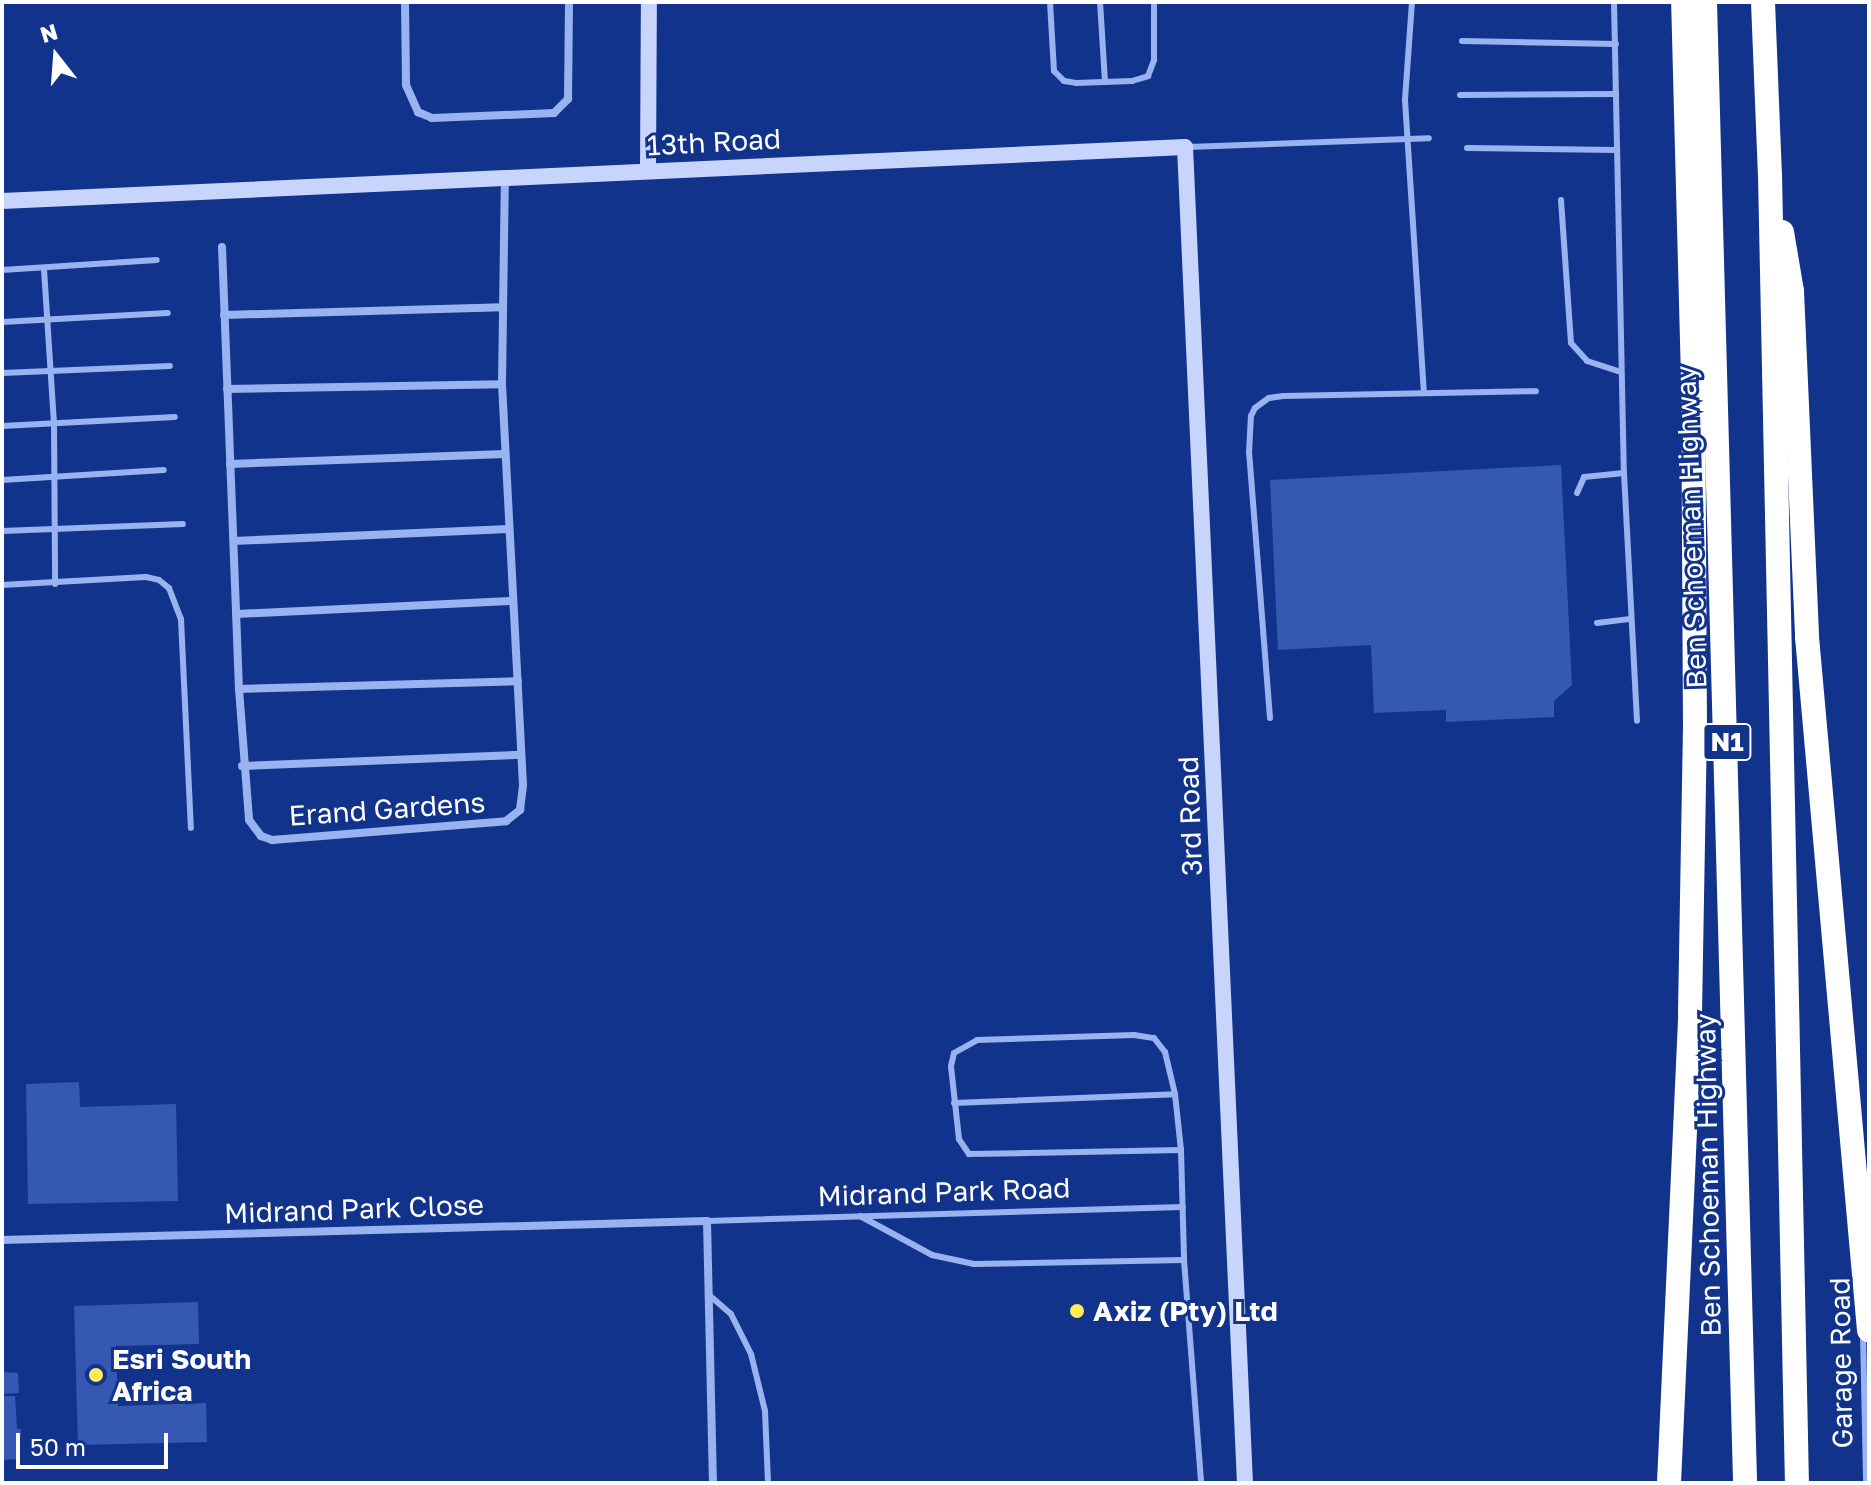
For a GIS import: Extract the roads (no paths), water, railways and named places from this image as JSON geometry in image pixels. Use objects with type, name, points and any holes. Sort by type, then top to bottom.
[{"type":"highway","points":[[1669,1483],[1690,1013],[1695,714],[1693,379],[1683,2]]},
{"type":"highway","name":"Ben Schoeman Highway","points":[[1705,2],[1745,1483]]},
{"type":"highway","name":"N1","points":[[1763,2],[1770,175],[1797,1483]]},
{"type":"highway","points":[[1770,175],[1792,291],[1807,637],[1869,1330]]},
{"type":"street","points":[[405,2],[406,85],[418,112],[432,118],[554,113],[568,99],[569,2]]},
{"type":"street","points":[[648,171],[649,2]]},
{"type":"street","name":"13th Road","points":[[2,201],[1185,147]]},
{"type":"street","name":"3rd Road","points":[[1185,147],[1245,1483]]},
{"type":"street","name":"Erand Gardens","points":[[222,247],[242,766],[249,820],[261,836],[272,840],[506,821],[520,810],[523,800],[502,384],[505,177]]},
{"type":"street","points":[[224,315],[502,307]]},
{"type":"street","points":[[227,389],[502,384]]},
{"type":"street","points":[[230,464],[505,454]]},
{"type":"street","points":[[234,541],[509,529]]},
{"type":"street","points":[[236,614],[513,601]]},
{"type":"street","points":[[239,689],[518,681]]},
{"type":"street","points":[[242,766],[521,755]]},
{"type":"street","points":[[707,1221],[713,1483]]},
{"type":"street","name":"Midrand Park Close","points":[[2,1240],[707,1221]]},
{"type":"lane","points":[[1050,2],[1052,61],[1057,77],[1076,83],[1142,79],[1151,70],[1154,2]]},
{"type":"lane","points":[[1100,2],[1105,82]]},
{"type":"lane","points":[[1412,2],[1405,100],[1424,392]]},
{"type":"lane","points":[[1614,2],[1624,473],[1637,721]]},
{"type":"lane","points":[[1462,41],[1616,44]]},
{"type":"lane","points":[[1460,95],[1616,94]]},
{"type":"lane","name":"13th Road","points":[[1185,147],[1429,138]]},
{"type":"lane","points":[[1467,148],[1616,150]]},
{"type":"lane","points":[[1561,200],[1571,343],[1587,361],[1621,372]]},
{"type":"lane","points":[[2,270],[157,260]]},
{"type":"lane","points":[[44,269],[54,423],[55,584]]},
{"type":"lane","points":[[2,322],[168,313]]},
{"type":"lane","points":[[2,373],[170,366]]},
{"type":"lane","points":[[1270,718],[1249,453],[1251,416],[1261,402],[1283,396],[1536,391]]},
{"type":"lane","points":[[2,426],[175,417]]},
{"type":"lane","points":[[2,480],[164,470]]},
{"type":"lane","points":[[1577,493],[1584,477],[1624,473]]},
{"type":"lane","points":[[2,531],[183,524]]},
{"type":"lane","points":[[2,585],[146,577],[159,580],[169,588],[181,619],[191,828]]},
{"type":"lane","points":[[1597,623],[1631,619]]},
{"type":"lane","points":[[1181,1150],[974,1155],[965,1150],[959,1139],[951,1066],[954,1053],[977,1040],[995,1038],[1134,1035],[1154,1038],[1165,1052],[1175,1094],[1181,1150],[1184,1260],[1201,1483]]},
{"type":"lane","points":[[954,1103],[1175,1094]]},
{"type":"lane","name":"Midrand Park Road","points":[[707,1221],[1183,1207]]},
{"type":"lane","points":[[860,1216],[932,1255],[974,1264],[1184,1260]]},
{"type":"lane","name":"Garage Road","points":[[1862,1242],[1866,1483]]},
{"type":"lane","points":[[708,1294],[731,1314],[751,1354],[765,1411],[768,1483]]},
{"type":"lane","points":[[1676,1377],[1680,1452]]},
{"type":"place","name":"Axiz (Pty) Ltd","points":[[1077,1311]]},
{"type":"place","name":"Esri South Africa","points":[[96,1375]]}]
